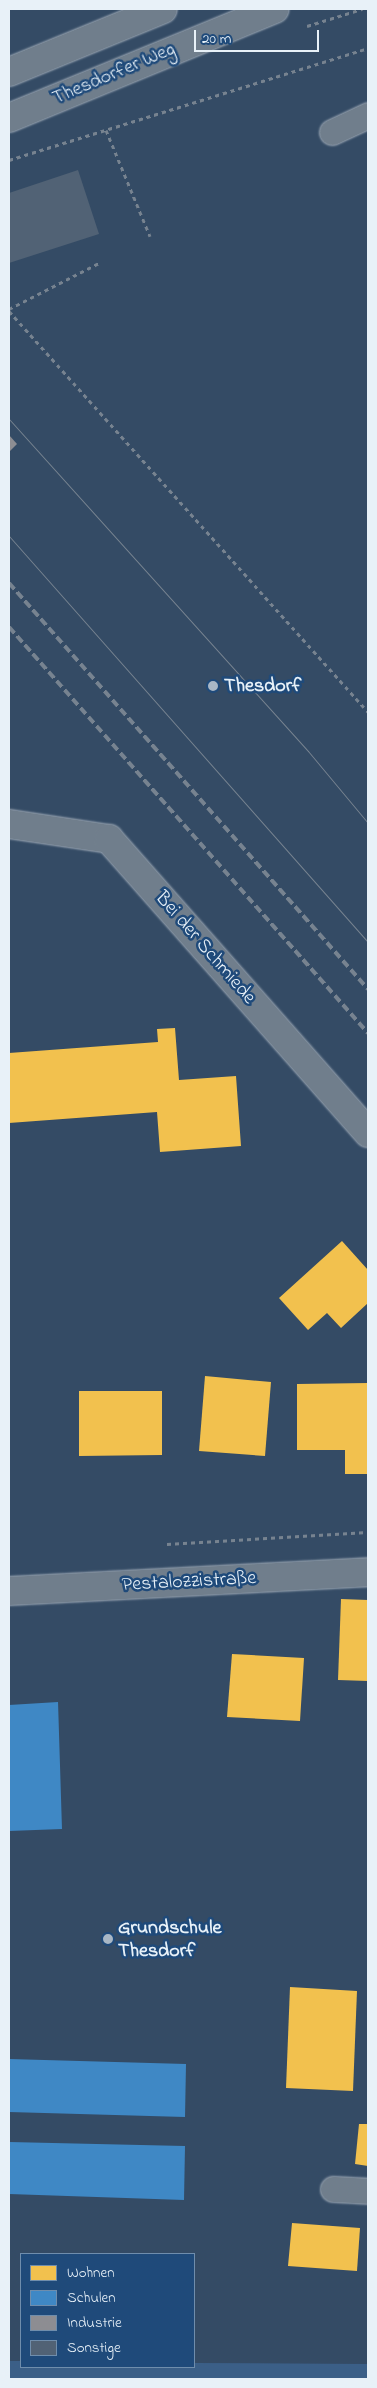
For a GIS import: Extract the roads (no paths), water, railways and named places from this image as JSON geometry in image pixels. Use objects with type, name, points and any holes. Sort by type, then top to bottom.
[{"type":"street","name":"Thesdorfer Weg","points":[[9,72],[163,9]]},
{"type":"street","name":"Thesdorfer Weg","points":[[9,118],[275,9]]},
{"type":"street","name":"Bei der Schmiede","points":[[9,824],[109,839],[368,1133]]},
{"type":"street","name":"Pestalozzistraße","points":[[9,1591],[368,1572]]},
{"type":"lane","points":[[332,132],[368,115]]},
{"type":"lane","points":[[333,2189],[368,2190]]},
{"type":"tram line","points":[[9,419],[308,751],[368,823]]},
{"type":"tram line","points":[[9,536],[368,942]]},
{"type":"railway","points":[[9,583],[368,989]]},
{"type":"railway","points":[[9,627],[368,1033]]},
{"type":"place","name":"Thesdorf","points":[[213,686]]},
{"type":"place","name":"Grundschule Thesdorf","points":[[108,1939]]}]
